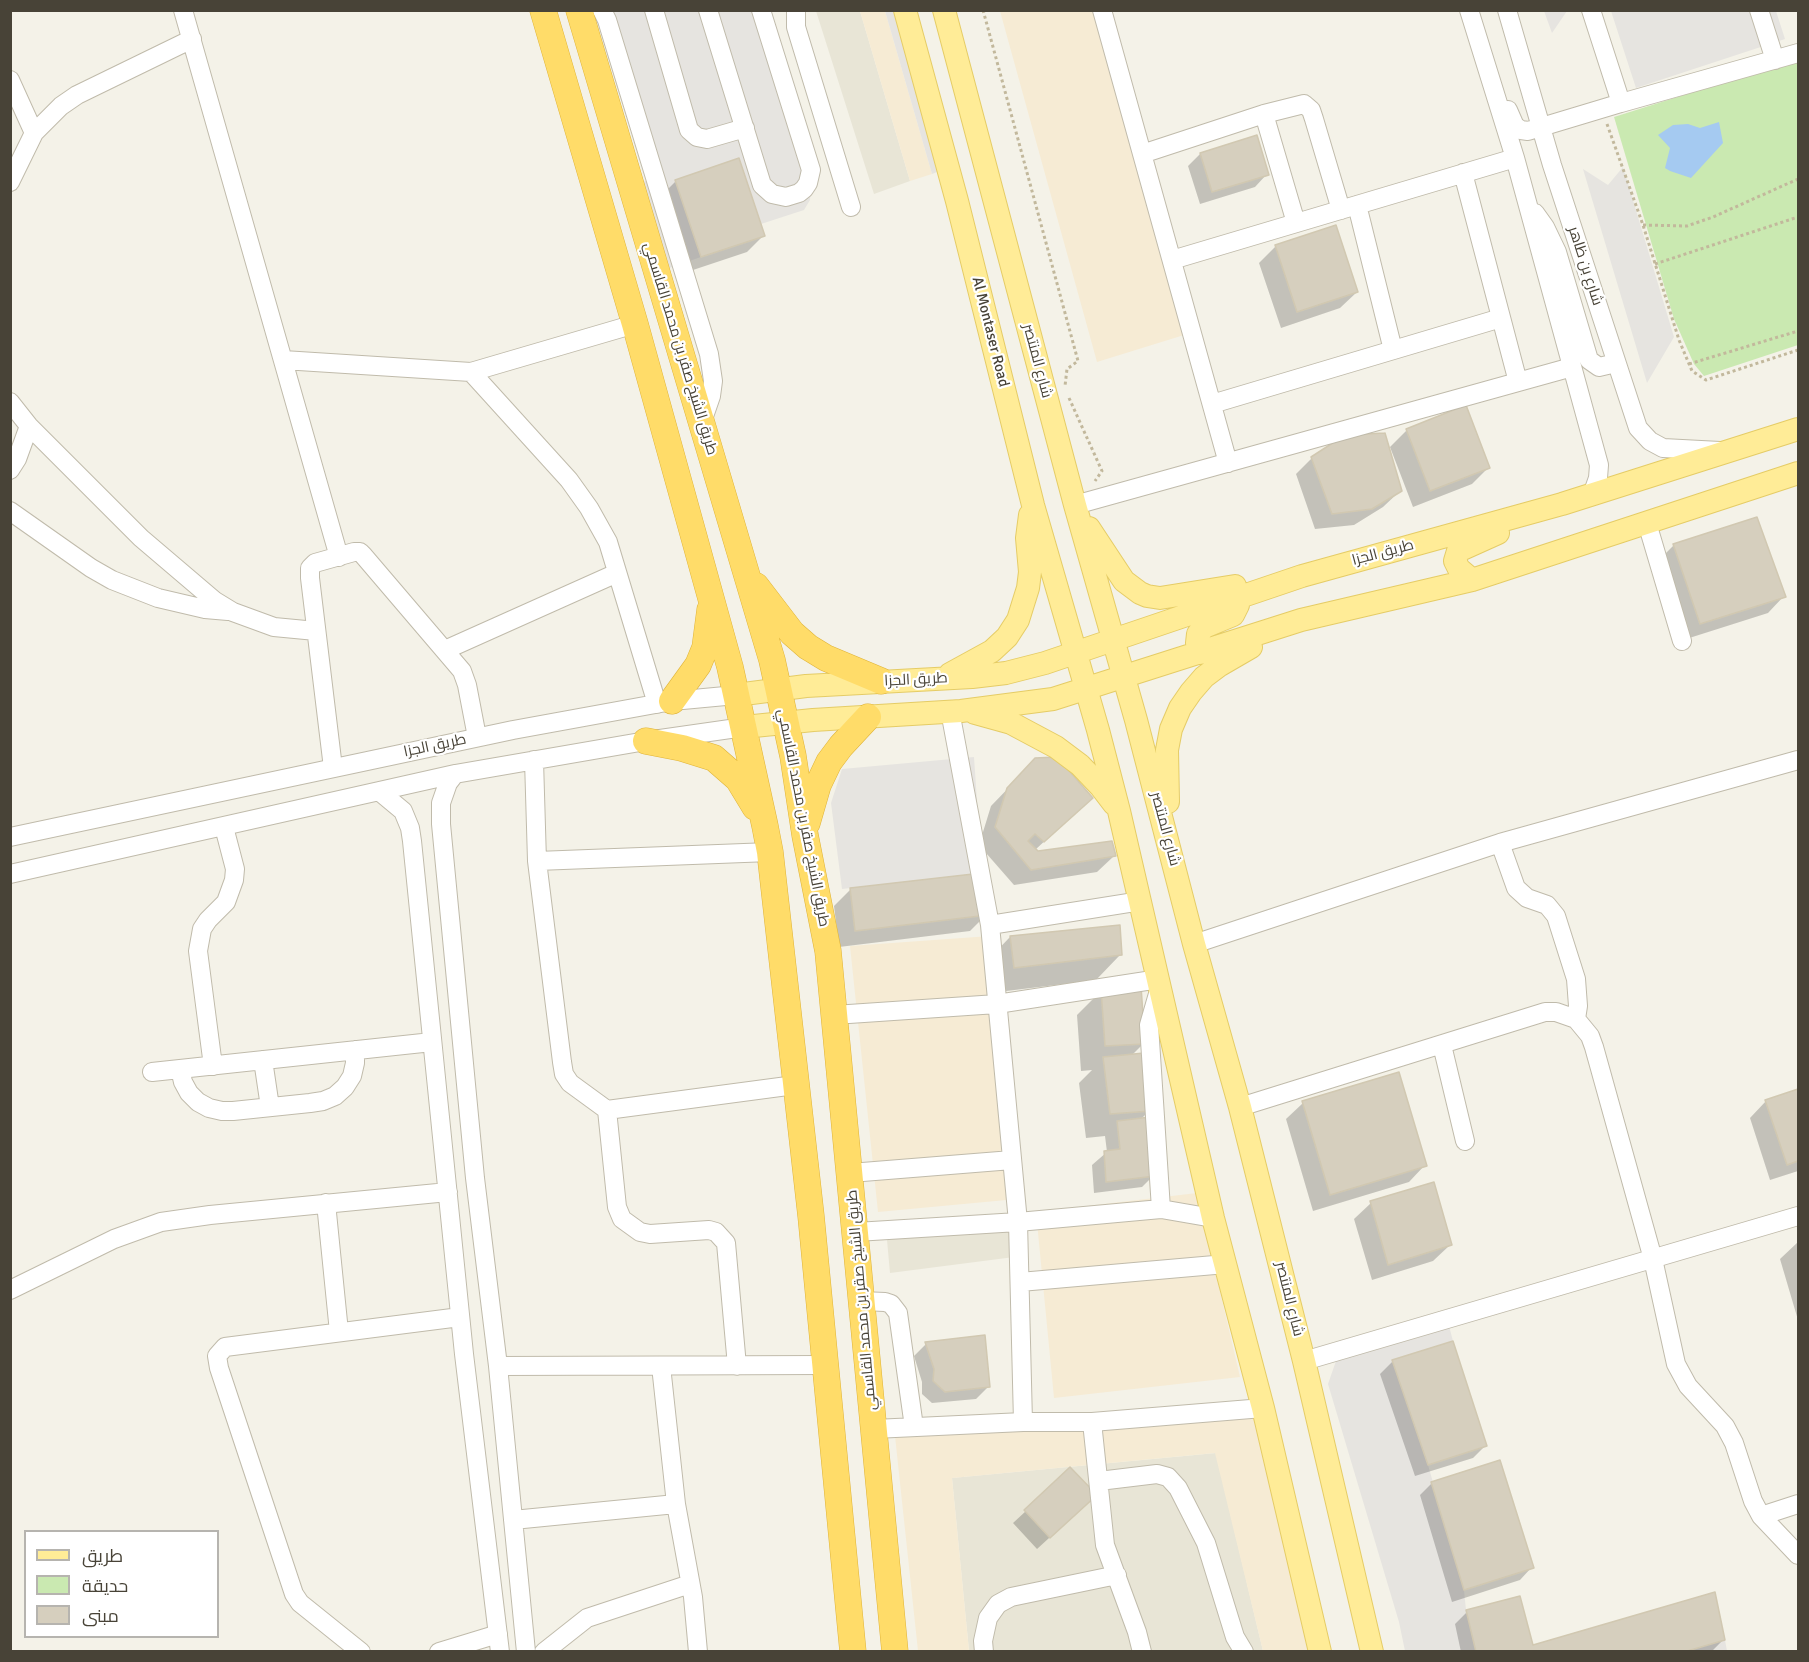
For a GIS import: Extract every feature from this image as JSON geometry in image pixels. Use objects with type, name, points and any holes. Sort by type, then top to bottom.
[{"type":"highway","points":[[543,10],[635,324],[712,601],[744,727],[770,852],[811,1216],[853,1652]]},
{"type":"highway","name":"طريق الشيخ صقر بن محمد القاسمي","points":[[579,10],[746,572],[778,689],[793,756],[805,835],[828,951],[894,1652]]},
{"type":"highway","points":[[746,572],[792,633],[808,647],[826,658],[881,681]]},
{"type":"highway","points":[[664,702],[693,673],[705,648],[712,601]]},
{"type":"highway","points":[[805,835],[818,785],[829,762],[847,738],[868,717]]},
{"type":"highway","points":[[646,741],[682,748],[714,758],[738,779],[765,826]]},
{"type":"main road","name":"Al Montaser Road","points":[[905,10],[957,201],[1032,505],[1075,652]]},
{"type":"main road","name":"شارع المنتصر","points":[[944,10],[1075,506],[1240,1107],[1304,1361],[1372,1652]]},
{"type":"main road","name":"طريق الجزا","points":[[736,695],[778,689],[940,679],[1006,672],[1045,663],[1302,576],[1562,504],[1798,429]]},
{"type":"main road","points":[[744,727],[956,711],[1053,699],[1300,620],[1472,580],[1798,473]]},
{"type":"main road","points":[[1472,580],[1459,569],[1455,561],[1458,551],[1562,504]]},
{"type":"main road","points":[[940,679],[992,651],[1007,637],[1018,620],[1028,588],[1030,572],[1027,538],[1032,505]]},
{"type":"main road","points":[[1075,506],[1124,581],[1147,596],[1160,598],[1302,576]]},
{"type":"main road","points":[[1200,653],[1197,638],[1200,630],[1233,615],[1238,605],[1237,597]]},
{"type":"main road","points":[[1172,858],[1166,773],[1167,750],[1171,729],[1180,708],[1197,684],[1220,665],[1300,620]]},
{"type":"main road","points":[[1075,652],[1119,811],[1214,1218],[1263,1408],[1320,1652]]},
{"type":"main road","points":[[956,711],[1011,723],[1056,747],[1080,765],[1119,811]]},
{"type":"street","points":[[183,10],[339,556]]},
{"type":"street","points":[[602,10],[710,354],[713,381],[711,396],[702,422]]},
{"type":"street","points":[[654,10],[689,130],[697,137],[707,139],[745,128]]},
{"type":"street","points":[[708,10],[762,185],[779,197],[786,197],[799,194],[804,189],[810,177],[810,163],[761,10]]},
{"type":"street","points":[[796,10],[796,27],[851,207]]},
{"type":"street","points":[[1102,10],[1228,463]]},
{"type":"street","name":"شارع بن ظاهر","points":[[1507,10],[1541,127],[1638,428],[1650,441],[1663,448],[1728,452]]},
{"type":"street","points":[[1591,10],[1621,103]]},
{"type":"street","points":[[1759,10],[1775,60]]},
{"type":"street","points":[[1469,12],[1488,45],[1513,123],[1524,131],[1798,53]]},
{"type":"street","points":[[1469,12],[1515,158],[1599,465],[1592,495]]},
{"type":"street","points":[[10,182],[34,133],[77,95],[192,39]]},
{"type":"street","points":[[10,80],[34,133]]},
{"type":"street","points":[[1142,154],[1264,114],[1304,104],[1311,110],[1349,207],[1393,350]]},
{"type":"street","points":[[1264,114],[1296,223]]},
{"type":"street","points":[[1172,260],[1515,158]]},
{"type":"street","points":[[1463,173],[1518,382]]},
{"type":"street","points":[[1528,205],[1540,219],[1554,243],[1588,360],[1599,367],[1616,363]]},
{"type":"street","points":[[1212,404],[1501,318]]},
{"type":"street","points":[[283,360],[471,372],[635,324]]},
{"type":"street","points":[[1075,506],[1572,367]]},
{"type":"street","points":[[471,372],[569,480],[590,508],[608,542],[664,702]]},
{"type":"street","points":[[10,402],[29,426],[141,538],[198,588],[233,612]]},
{"type":"street","points":[[10,470],[17,459],[29,426]]},
{"type":"street","points":[[10,511],[91,568],[135,590],[182,604],[233,612],[274,627],[316,631]]},
{"type":"street","points":[[1647,523],[1682,640]]},
{"type":"street","points":[[333,768],[309,578],[310,568],[315,563],[354,552],[360,552],[363,555],[462,671],[467,684],[477,737]]},
{"type":"street","points":[[445,650],[617,573]]},
{"type":"street","name":"طريق الجزا","points":[[10,837],[477,737],[664,702],[736,695]]},
{"type":"street","points":[[956,711],[990,925],[1018,1222],[1023,1422]]},
{"type":"street","points":[[10,874],[455,774],[646,741],[744,727]]},
{"type":"street","points":[[534,760],[537,861],[564,1074],[570,1083],[607,1110],[795,1085]]},
{"type":"street","points":[[1194,944],[1500,843],[1798,760]]},
{"type":"street","points":[[455,774],[444,793],[440,813],[475,1178],[498,1366],[526,1652]]},
{"type":"street","points":[[379,791],[403,811],[412,841],[460,1317],[499,1643],[439,1652]]},
{"type":"street","points":[[213,1066],[198,951],[202,929],[225,902],[234,880],[234,869],[224,827]]},
{"type":"street","points":[[1500,843],[1516,888],[1527,897],[1547,905],[1556,916],[1576,979],[1578,1006],[1576,1019]]},
{"type":"street","points":[[537,861],[770,852]]},
{"type":"street","points":[[417,879],[445,873]]},
{"type":"street","points":[[990,925],[1141,901]]},
{"type":"street","points":[[834,1015],[997,1004],[1160,982],[1149,1024],[1161,1209]]},
{"type":"street","points":[[1240,1107],[1545,1012],[1556,1012],[1576,1019],[1590,1036],[1594,1047],[1653,1259],[1679,1371],[1688,1386],[1725,1426],[1734,1443],[1753,1501],[1761,1516],[1798,1555]]},
{"type":"street","points":[[152,1072],[432,1042]]},
{"type":"street","points":[[1442,1045],[1465,1142]]},
{"type":"street","points":[[180,1069],[189,1093],[209,1108],[222,1111],[270,1107],[323,1101],[335,1096],[352,1076],[355,1050]]},
{"type":"street","points":[[263,1060],[270,1107]]},
{"type":"street","points":[[607,1110],[617,1207],[622,1219],[639,1232],[650,1234],[709,1230],[716,1232],[726,1243],[737,1366]]},
{"type":"street","points":[[850,1173],[1012,1160]]},
{"type":"street","points":[[10,1290],[114,1239],[161,1222],[448,1192]]},
{"type":"street","points":[[326,1203],[339,1332]]},
{"type":"street","points":[[856,1232],[1018,1222],[1161,1209],[1214,1218]]},
{"type":"street","points":[[1304,1361],[1798,1216]]},
{"type":"street","points":[[1020,1282],[1226,1264]]},
{"type":"street","points":[[862,1301],[891,1304],[898,1313],[914,1427]]},
{"type":"street","points":[[361,1652],[300,1602],[294,1594],[222,1380],[217,1356],[225,1347],[460,1317]]},
{"type":"street","points":[[498,1366],[825,1365]]},
{"type":"street","points":[[661,1366],[676,1504],[690,1584],[698,1652]]},
{"type":"street","points":[[874,1429],[1023,1422],[1092,1422],[1263,1408]]},
{"type":"street","points":[[1092,1422],[1106,1545],[1142,1652]]},
{"type":"street","points":[[1099,1481],[1157,1474],[1168,1477],[1178,1488],[1206,1543],[1235,1637],[1244,1652]]},
{"type":"street","points":[[513,1520],[676,1504]]},
{"type":"street","points":[[1761,1516],[1798,1504]]},
{"type":"street","points":[[984,1652],[983,1641],[988,1618],[998,1604],[1011,1597],[1117,1575]]},
{"type":"street","points":[[544,1652],[587,1618],[690,1584]]},
{"type":"path","points":[[983,10],[1078,361],[1067,369],[1065,389],[1102,471],[1075,506]]},
{"type":"path","points":[[1602,110],[1643,225],[1679,340],[1692,371],[1706,380],[1798,350]]},
{"type":"path","points":[[1643,225],[1687,226],[1749,202],[1798,179]]},
{"type":"path","points":[[1655,264],[1798,218]]},
{"type":"path","points":[[1689,364],[1798,331]]},
{"type":"shaded area","points":[[606,11],[754,11],[811,181],[810,200],[804,210],[761,224],[739,158],[675,180],[701,257],[669,268],[642,182],[664,175]]},
{"type":"shaded area","points":[[816,11],[860,11],[910,181],[874,194]]},
{"type":"shaded area","points":[[860,11],[885,11],[932,174],[910,181]]},
{"type":"shaded area","points":[[885,11],[902,11],[947,168],[932,174]]},
{"type":"shaded area","points":[[1000,11],[1109,11],[1197,331],[1097,362]]},
{"type":"shaded area","points":[[1544,11],[1567,11],[1552,33]]},
{"type":"shaded area","points":[[1611,11],[1776,11],[1785,39],[1636,88]]},
{"type":"shaded area","points":[[1623,167],[1674,337],[1647,383],[1583,169],[1608,185]]},
{"type":"shaded area","points":[[974,757],[982,873],[842,889],[831,803],[842,769]]},
{"type":"shaded area","points":[[990,936],[1017,1199],[878,1212],[850,946]]},
{"type":"shaded area","points":[[1197,1193],[1240,1377],[1054,1398],[1036,1212]]},
{"type":"shaded area","points":[[1018,1217],[1022,1256],[890,1273],[886,1229]]},
{"type":"shaded area","points":[[1449,1326],[1453,1341],[1392,1360],[1428,1465],[1464,1590],[1466,1610],[1476,1651],[1405,1651],[1399,1622],[1328,1384],[1336,1361]]},
{"type":"shaded area","points":[[1265,1402],[1328,1651],[1263,1651],[1215,1453],[952,1478],[969,1651],[918,1651],[895,1436]]},
{"type":"shaded area","points":[[1216,1453],[1263,1651],[969,1651],[952,1478]]},
{"type":"shaded area","points":[[1725,1640],[1727,1651],[1684,1652]]},
{"type":"green space","points":[[1798,59],[1798,345],[1704,376],[1694,364],[1674,319],[1614,117]]},
{"type":"water","points":[[1719,122],[1723,143],[1691,178],[1665,168],[1670,148],[1658,135],[1673,125],[1688,124],[1700,128]]},
{"type":"building","points":[[1257,135],[1269,175],[1212,192],[1200,153]]},
{"type":"building","points":[[739,158],[765,236],[701,257],[675,180]]},
{"type":"building","points":[[1336,225],[1358,292],[1297,312],[1275,245]]},
{"type":"building","points":[[1466,405],[1490,468],[1430,491],[1406,429]]},
{"type":"building","points":[[1385,433],[1402,491],[1372,509],[1332,514],[1311,457],[1345,435]]},
{"type":"building","points":[[1757,517],[1786,597],[1700,624],[1673,544]]},
{"type":"building","points":[[1057,757],[1093,798],[1044,842],[1035,834],[1028,841],[1038,851],[1112,841],[1116,856],[1031,870],[995,827],[1007,788],[1035,758]]},
{"type":"building","points":[[982,873],[988,915],[855,931],[850,888]]},
{"type":"building","points":[[1120,925],[1122,955],[1014,968],[1010,936]]},
{"type":"building","points":[[1141,986],[1145,1044],[1105,1046],[1101,989]]},
{"type":"building","points":[[1144,1053],[1151,1111],[1110,1114],[1103,1057]]},
{"type":"building","points":[[1399,1072],[1427,1166],[1330,1195],[1302,1101]]},
{"type":"building","points":[[1798,1089],[1798,1161],[1787,1165],[1765,1100]]},
{"type":"building","points":[[1150,1117],[1155,1176],[1106,1182],[1104,1151],[1120,1149],[1117,1121]]},
{"type":"building","points":[[1434,1182],[1452,1245],[1388,1265],[1370,1201]]},
{"type":"building","points":[[985,1335],[990,1387],[945,1392],[933,1381],[934,1369],[925,1342]]},
{"type":"building","points":[[1453,1341],[1487,1446],[1428,1465],[1392,1360]]},
{"type":"building","points":[[1500,1460],[1534,1568],[1464,1590],[1431,1482]]},
{"type":"building","points":[[1070,1467],[1097,1495],[1050,1538],[1024,1510]]},
{"type":"building","points":[[1715,1592],[1725,1640],[1684,1652],[1476,1652],[1466,1610],[1520,1596],[1533,1645]]}]
